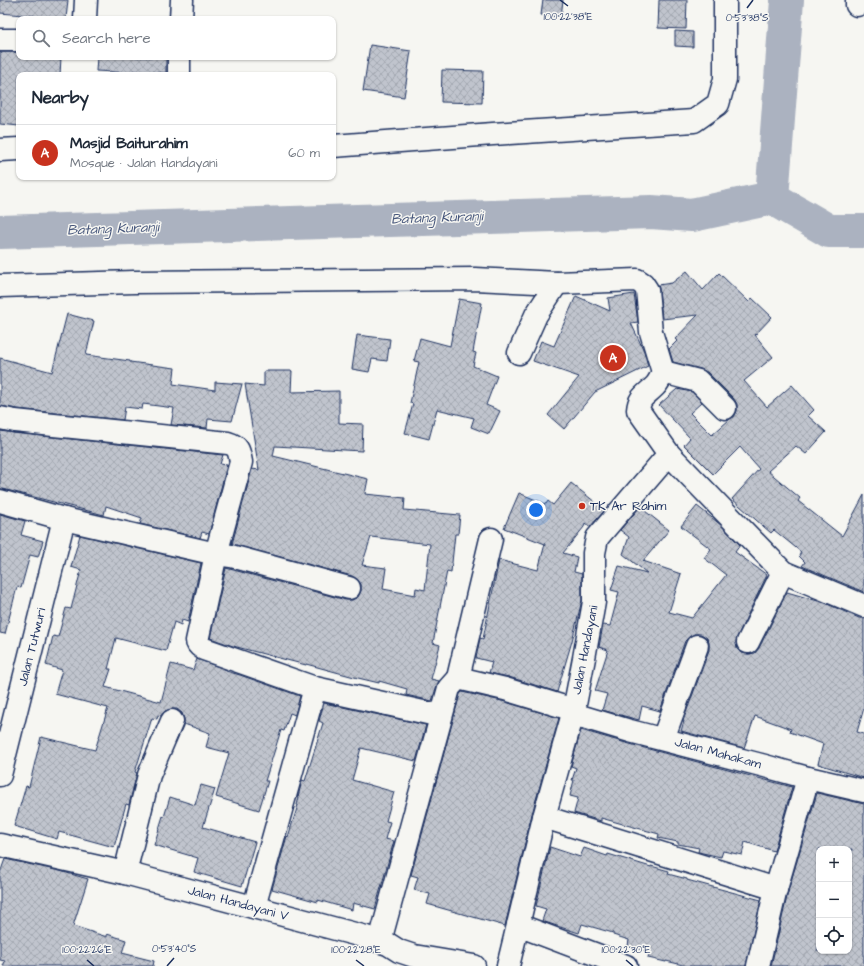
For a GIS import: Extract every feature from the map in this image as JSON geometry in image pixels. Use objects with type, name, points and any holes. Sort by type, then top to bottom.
[{"type":"street","points":[[85,16],[86,0]]},
{"type":"street","points":[[180,16],[182,0]]},
{"type":"street","points":[[336,146],[694,121],[718,104],[725,79],[725,0]]},
{"type":"street","points":[[0,40],[16,40]]},
{"type":"street","points":[[179,60],[179,72]]},
{"type":"street","points":[[0,150],[16,149]]},
{"type":"street","points":[[0,286],[134,282],[475,279],[557,283],[637,280],[643,284],[647,290],[651,332],[664,372],[656,385],[642,398],[638,410],[669,454],[783,572],[864,606]]},
{"type":"street","points":[[519,353],[536,315],[557,283]]},
{"type":"street","points":[[664,372],[698,381],[724,408]]},
{"type":"street","points":[[0,418],[15,421],[228,443],[235,445],[242,462],[216,554],[197,640],[198,645],[204,649],[315,688],[442,716]]},
{"type":"street","name":"Jalan Handayani","points":[[508,966],[544,817],[573,712],[594,602],[594,553],[597,538],[669,454]]},
{"type":"street","points":[[0,501],[64,519],[216,554],[231,556],[349,588]]},
{"type":"street","name":"Jalan Tutwuri","points":[[0,775],[64,519]]},
{"type":"street","points":[[380,941],[449,688],[458,678],[491,539]]},
{"type":"street","points":[[748,642],[783,572]]},
{"type":"street","points":[[663,738],[697,646]]},
{"type":"street","name":"Jalan Mahakam","points":[[458,678],[505,689],[630,731],[663,738],[808,778],[864,791]]},
{"type":"street","points":[[254,907],[315,688]]},
{"type":"street","points":[[125,873],[149,775],[172,721]]},
{"type":"street","points":[[758,966],[776,889],[808,778]]},
{"type":"street","points":[[544,817],[776,889]]},
{"type":"street","name":"Jalan Handayani V","points":[[0,845],[125,873],[254,907],[380,941],[399,951],[414,956],[474,966]]},
{"type":"street","points":[[518,925],[626,966]]},
{"type":"building","points":[[0,0],[68,0],[66,16],[35,16],[0,13]]},
{"type":"building","points":[[543,0],[563,0],[561,17],[541,15]]},
{"type":"building","points":[[659,0],[687,0],[686,29],[658,28]]},
{"type":"building","points":[[675,31],[693,32],[693,47],[675,46]]},
{"type":"building","points":[[370,45],[411,51],[404,97],[363,91]]},
{"type":"building","points":[[0,52],[16,52],[16,60],[61,60],[60,72],[16,72],[16,126],[0,124]]},
{"type":"building","points":[[97,60],[166,60],[166,72],[96,71]]},
{"type":"building","points":[[442,70],[483,71],[482,103],[441,102]]},
{"type":"building","points":[[687,271],[703,290],[719,273],[749,302],[752,298],[772,317],[755,335],[773,357],[744,381],[767,407],[792,385],[814,410],[808,416],[826,432],[806,454],[796,446],[768,471],[800,498],[798,501],[842,536],[864,495],[864,592],[802,566],[805,562],[799,556],[801,552],[774,530],[771,533],[732,499],[759,469],[740,447],[713,474],[684,445],[690,438],[659,405],[677,389],[692,392],[702,402],[690,413],[712,435],[734,417],[737,411],[737,404],[734,399],[707,372],[673,362],[669,349],[677,341],[675,339],[698,315],[662,319],[658,285],[672,283]]},
{"type":"building","points":[[634,294],[638,322],[631,323],[644,351],[648,366],[595,392],[564,429],[548,415],[579,377],[533,361],[541,341],[554,346],[576,296],[610,311],[608,298]]},
{"type":"building","points":[[459,299],[482,303],[473,352],[476,353],[473,366],[497,376],[486,405],[500,411],[489,434],[471,427],[474,418],[437,409],[429,439],[405,433],[413,404],[410,403],[419,362],[414,361],[420,338],[450,346]]},
{"type":"building","points":[[67,314],[94,321],[86,355],[175,368],[173,384],[215,390],[215,382],[242,384],[232,421],[208,419],[207,428],[171,425],[174,408],[143,404],[142,409],[125,407],[123,420],[0,406],[0,358],[52,372]]},
{"type":"building","points":[[357,335],[390,339],[387,361],[372,359],[369,372],[352,369]]},
{"type":"building","points":[[264,371],[292,371],[291,392],[339,391],[339,423],[363,424],[362,451],[275,446],[273,456],[368,479],[365,494],[405,498],[404,510],[460,515],[458,534],[455,534],[451,572],[447,571],[433,643],[440,645],[431,679],[439,681],[432,701],[406,695],[407,689],[379,681],[379,683],[306,665],[233,646],[210,638],[226,568],[346,600],[352,600],[358,597],[361,591],[361,584],[352,576],[232,544],[252,469],[259,470],[245,384],[264,386]],"holes":[[[371,537],[430,544],[425,590],[416,588],[415,595],[383,589],[386,568],[362,565]]]},
{"type":"building","points":[[0,431],[223,455],[220,464],[227,465],[209,534],[202,532],[200,538],[140,524],[142,518],[106,506],[104,515],[0,489]]},
{"type":"building","points":[[571,483],[605,510],[590,527],[585,523],[584,527],[563,553],[577,557],[574,572],[582,574],[582,600],[557,692],[509,677],[489,673],[492,662],[476,658],[480,638],[483,639],[499,560],[538,570],[545,544],[504,528],[519,493],[546,504],[548,501],[553,505]]},
{"type":"building","points":[[697,506],[721,525],[740,545],[735,552],[767,575],[737,637],[737,649],[742,653],[755,653],[759,648],[787,592],[825,603],[859,618],[864,618],[864,708],[857,732],[864,734],[864,778],[818,764],[823,744],[790,732],[791,729],[755,716],[744,748],[681,731],[683,721],[709,650],[707,638],[701,634],[694,634],[685,641],[660,711],[642,706],[639,720],[602,710],[607,694],[595,691],[608,650],[599,647],[603,625],[610,626],[619,592],[611,590],[619,566],[647,573],[623,554],[629,537],[620,530],[640,507],[669,530],[643,561],[681,574],[669,612],[692,618],[726,575],[704,558],[711,549],[681,526]]},
{"type":"building","points":[[0,514],[25,521],[21,535],[43,541],[38,557],[30,555],[21,588],[17,587],[5,634],[0,633]]},
{"type":"building","points":[[80,535],[201,563],[188,622],[182,620],[181,625],[174,622],[166,651],[116,638],[108,669],[111,669],[105,687],[161,702],[171,664],[193,670],[197,659],[227,670],[226,671],[300,696],[295,715],[290,713],[284,731],[281,730],[265,781],[268,781],[259,810],[216,797],[229,753],[206,747],[210,733],[184,724],[182,713],[177,709],[171,709],[165,711],[161,716],[158,715],[157,719],[152,718],[135,772],[137,773],[129,805],[126,804],[114,847],[59,832],[57,839],[14,826],[26,786],[29,787],[41,737],[95,750],[108,708],[55,694],[62,670],[46,665],[53,636],[58,637],[66,608],[71,609],[81,570],[71,567]]},
{"type":"building","points":[[462,692],[502,701],[559,718],[532,814],[505,926],[427,904],[430,894],[414,890],[418,877],[411,875],[460,694]]},
{"type":"building","points":[[324,703],[426,725],[416,761],[361,748],[352,780],[394,792],[386,821],[390,822],[385,839],[394,841],[375,909],[353,903],[352,910],[272,889],[287,836],[288,837],[298,805],[298,797],[302,780],[305,781],[323,723],[319,721]]},
{"type":"building","points":[[581,730],[792,787],[774,851],[745,842],[742,855],[723,851],[721,857],[698,852],[699,848],[658,838],[659,834],[601,818],[601,821],[574,813],[578,798],[570,796],[574,780],[572,780],[576,768],[571,766]]},
{"type":"building","points":[[201,785],[215,789],[203,827],[255,842],[242,886],[194,872],[198,858],[154,845],[170,797],[195,805]]},
{"type":"building","points":[[817,793],[864,804],[864,966],[771,966],[789,888]]},
{"type":"building","points":[[550,847],[580,857],[584,848],[607,856],[608,854],[669,871],[668,874],[687,880],[761,900],[746,966],[687,966],[666,962],[648,958],[649,952],[628,946],[629,940],[613,935],[613,933],[582,924],[579,933],[542,921],[546,909],[536,906]]},
{"type":"building","points":[[5,859],[60,871],[88,879],[73,926],[107,937],[107,934],[126,940],[122,953],[154,961],[153,966],[3,966],[5,961],[0,960],[0,873]]},
{"type":"waterway","points":[[772,198],[787,0]]},
{"type":"waterway","name":"Batang Kuranji","points":[[0,232],[651,212],[692,215],[772,198],[829,231],[864,231]]},
{"type":"place","name":"Masjid Baiturahim","points":[[613,358]]},
{"type":"place","name":"TK Ar Rahim","points":[[582,506]]}]
